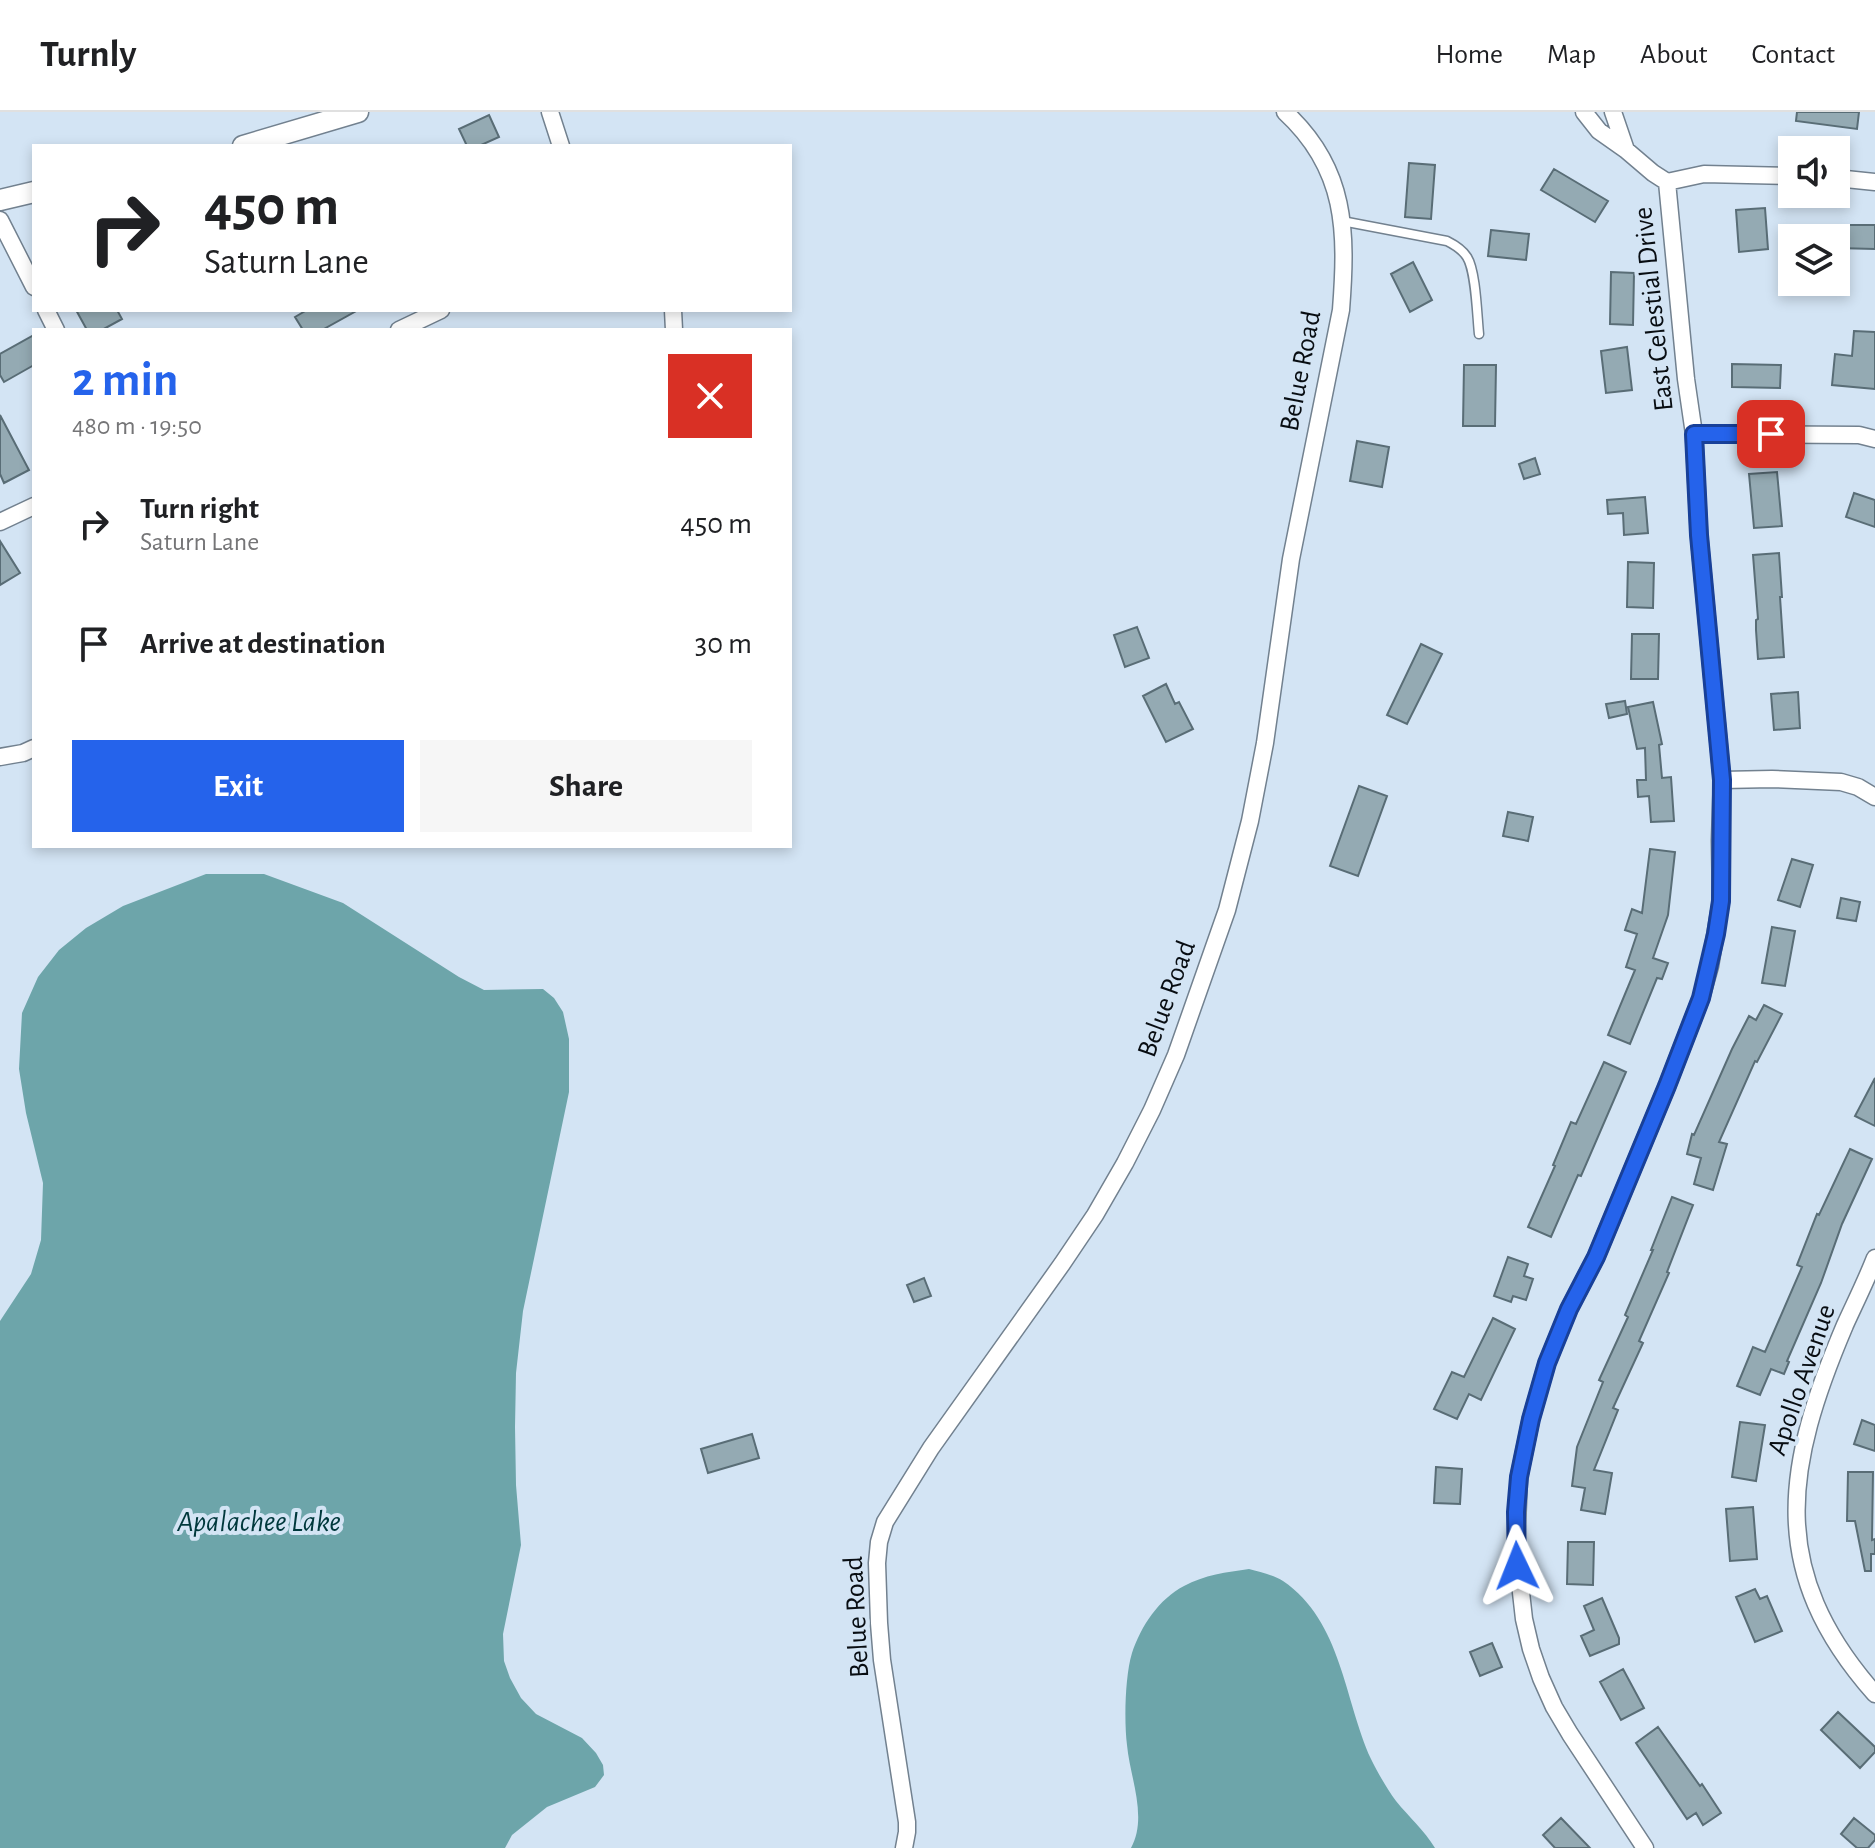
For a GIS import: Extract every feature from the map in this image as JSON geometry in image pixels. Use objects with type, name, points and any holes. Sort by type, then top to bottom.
[{"type":"street","points":[[250,144],[358,112]]},
{"type":"street","points":[[550,112],[560,144]]},
{"type":"street","name":"Belue Road","points":[[904,1848],[907,1822],[882,1660],[876,1584],[879,1542],[885,1522],[931,1448],[1095,1215],[1125,1163],[1176,1055],[1244,851],[1265,743],[1291,559],[1341,310],[1344,277],[1339,201],[1334,181],[1304,132],[1285,112]]},
{"type":"street","points":[[1584,112],[1599,131],[1667,182],[1704,174],[1778,176]]},
{"type":"street","points":[[1613,112],[1626,150]]},
{"type":"street","points":[[1850,179],[1875,182]]},
{"type":"street","name":"East Celestial Drive","points":[[1645,1848],[1570,1734],[1541,1678],[1524,1619],[1516,1548],[1516,1512],[1519,1477],[1547,1363],[1569,1309],[1596,1257],[1701,998],[1721,901],[1722,780],[1699,535],[1694,434],[1667,182]]},
{"type":"street","points":[[0,200],[32,192]]},
{"type":"street","points":[[0,220],[32,283]]},
{"type":"street","points":[[403,328],[437,312]]},
{"type":"street","points":[[1694,434],[1859,435],[1875,439]]},
{"type":"street","points":[[0,522],[32,507]]},
{"type":"street","points":[[0,757],[32,749]]},
{"type":"street","points":[[1722,780],[1841,782],[1875,797]]},
{"type":"street","name":"Apollo Avenue","points":[[1875,1258],[1834,1353],[1813,1413],[1800,1459],[1795,1504],[1798,1549],[1820,1613],[1848,1661],[1875,1694]]},
{"type":"lane","points":[[1341,221],[1447,241],[1457,246],[1467,255],[1472,267],[1479,334]]},
{"type":"water","name":"Apalachee Lake","points":[[206,874],[264,874],[343,903],[484,990],[543,989],[563,1012],[569,1039],[569,1092],[523,1311],[516,1373],[516,1485],[521,1545],[503,1634],[504,1661],[521,1698],[536,1714],[582,1738],[596,1753],[603,1765],[604,1775],[595,1787],[547,1807],[512,1835],[505,1848],[0,1848],[0,1321],[31,1274],[41,1240],[43,1183],[19,1069],[22,1013],[38,977],[59,950],[86,928],[123,906]]},
{"type":"water","points":[[1249,1569],[1283,1581],[1303,1598],[1318,1617],[1339,1663],[1371,1759],[1393,1796],[1435,1848],[1131,1848],[1136,1836],[1138,1810],[1127,1745],[1125,1711],[1128,1674],[1136,1643],[1152,1614],[1175,1592],[1208,1577]]},
{"type":"building","points":[[1797,112],[1859,112],[1857,129],[1796,121]]},
{"type":"building","points":[[489,115],[499,137],[483,144],[466,144],[459,129]]},
{"type":"building","points":[[1409,163],[1435,165],[1431,219],[1405,217]]},
{"type":"building","points":[[1554,169],[1608,201],[1595,222],[1541,190]]},
{"type":"building","points":[[1765,208],[1768,249],[1739,252],[1736,210]]},
{"type":"building","points":[[1850,225],[1875,225],[1875,249],[1850,248]]},
{"type":"building","points":[[1491,230],[1529,234],[1526,260],[1488,256]]},
{"type":"building","points":[[1413,262],[1432,300],[1410,312],[1391,274]]},
{"type":"building","points":[[1611,272],[1634,273],[1633,325],[1610,324]]},
{"type":"building","points":[[77,312],[118,312],[122,319],[106,328],[86,328]]},
{"type":"building","points":[[304,312],[354,312],[326,328],[302,328],[295,317]]},
{"type":"building","points":[[1854,331],[1875,332],[1875,389],[1832,385],[1835,354],[1852,356]]},
{"type":"building","points":[[32,336],[32,366],[4,382],[0,375],[0,354]]},
{"type":"building","points":[[1627,347],[1632,390],[1606,393],[1601,351]]},
{"type":"building","points":[[1732,364],[1781,365],[1780,388],[1732,387]]},
{"type":"building","points":[[1464,365],[1496,365],[1495,426],[1463,426]]},
{"type":"building","points":[[0,415],[29,470],[4,483],[0,474]]},
{"type":"building","points":[[1357,441],[1389,447],[1382,487],[1350,481]]},
{"type":"building","points":[[1535,458],[1540,474],[1524,479],[1519,464]]},
{"type":"building","points":[[1777,472],[1782,526],[1754,528],[1749,474]]},
{"type":"building","points":[[1854,493],[1875,500],[1875,527],[1846,517]]},
{"type":"building","points":[[1645,497],[1648,533],[1624,535],[1623,513],[1608,514],[1607,500]]},
{"type":"building","points":[[0,541],[20,573],[0,585]]},
{"type":"building","points":[[1779,553],[1784,657],[1758,659],[1753,555]]},
{"type":"building","points":[[1628,562],[1654,563],[1653,608],[1627,607]]},
{"type":"building","points":[[1137,627],[1149,658],[1125,667],[1114,635]]},
{"type":"building","points":[[1632,634],[1659,634],[1658,679],[1631,679]]},
{"type":"building","points":[[1421,644],[1442,654],[1407,724],[1387,715]]},
{"type":"building","points":[[1166,684],[1175,704],[1179,702],[1193,729],[1166,742],[1143,696]]},
{"type":"building","points":[[1798,692],[1800,728],[1774,730],[1771,694]]},
{"type":"building","points":[[1625,701],[1627,714],[1609,718],[1606,704]]},
{"type":"building","points":[[1653,702],[1662,744],[1659,745],[1662,778],[1671,777],[1674,821],[1651,822],[1649,796],[1638,797],[1637,780],[1646,780],[1645,748],[1637,749],[1628,707]]},
{"type":"building","points":[[1359,786],[1387,796],[1358,876],[1330,866]]},
{"type":"building","points":[[1508,812],[1533,817],[1528,841],[1503,836]]},
{"type":"building","points":[[1650,849],[1675,852],[1668,915],[1653,958],[1668,963],[1662,979],[1657,978],[1630,1044],[1608,1035],[1635,970],[1626,967],[1637,934],[1625,930],[1632,909],[1642,913]]},
{"type":"building","points":[[1792,859],[1813,865],[1800,907],[1778,900]]},
{"type":"building","points":[[1841,898],[1860,902],[1856,921],[1837,918]]},
{"type":"building","points":[[1772,927],[1795,931],[1785,986],[1762,983]]},
{"type":"building","points":[[1764,1005],[1782,1014],[1755,1061],[1719,1142],[1727,1144],[1713,1190],[1694,1184],[1701,1158],[1687,1154],[1692,1134],[1749,1016],[1756,1020]]},
{"type":"building","points":[[1604,1062],[1626,1072],[1551,1237],[1528,1227],[1571,1122],[1576,1124]]},
{"type":"building","points":[[1875,1078],[1875,1126],[1855,1116]]},
{"type":"building","points":[[1850,1149],[1872,1159],[1842,1224],[1784,1374],[1771,1369],[1760,1395],[1737,1386],[1753,1347],[1765,1352],[1802,1267],[1797,1265],[1817,1214]]},
{"type":"building","points":[[1672,1197],[1693,1205],[1669,1273],[1639,1341],[1643,1343],[1613,1408],[1618,1410],[1594,1470],[1612,1473],[1605,1514],[1581,1510],[1585,1488],[1572,1486],[1577,1447],[1603,1382],[1599,1380],[1628,1317],[1625,1315]]},
{"type":"building","points":[[1508,1257],[1528,1264],[1524,1276],[1533,1279],[1526,1300],[1513,1296],[1511,1302],[1494,1296]]},
{"type":"building","points":[[924,1278],[931,1296],[914,1302],[907,1285]]},
{"type":"building","points":[[1493,1318],[1515,1329],[1481,1400],[1469,1394],[1457,1419],[1434,1409],[1452,1372],[1464,1377]]},
{"type":"building","points":[[1862,1420],[1875,1425],[1875,1451],[1854,1444]]},
{"type":"building","points":[[1740,1422],[1765,1425],[1756,1481],[1732,1477]]},
{"type":"building","points":[[752,1434],[759,1458],[708,1473],[701,1449]]},
{"type":"building","points":[[1436,1467],[1462,1469],[1460,1504],[1434,1503]]},
{"type":"building","points":[[1848,1472],[1873,1472],[1872,1540],[1875,1539],[1875,1554],[1871,1554],[1871,1571],[1865,1571],[1855,1521],[1847,1521]]},
{"type":"building","points":[[1753,1507],[1757,1559],[1730,1561],[1726,1509]]},
{"type":"building","points":[[1568,1542],[1594,1542],[1593,1585],[1567,1584]]},
{"type":"building","points":[[1755,1589],[1760,1599],[1767,1596],[1782,1631],[1755,1642],[1736,1597]]},
{"type":"building","points":[[1602,1598],[1619,1644],[1590,1656],[1581,1636],[1594,1630],[1584,1606]]},
{"type":"building","points":[[1492,1643],[1502,1667],[1480,1676],[1470,1652]]},
{"type":"building","points":[[1623,1669],[1644,1708],[1621,1720],[1600,1682]]},
{"type":"building","points":[[1838,1712],[1875,1747],[1875,1752],[1860,1768],[1821,1730]]},
{"type":"building","points":[[1658,1727],[1721,1813],[1703,1825],[1696,1813],[1687,1819],[1636,1743]]},
{"type":"building","points":[[1561,1818],[1590,1848],[1555,1848],[1543,1835]]},
{"type":"building","points":[[1854,1818],[1875,1835],[1868,1848],[1857,1848],[1841,1834]]},
{"type":"route","points":[[1517,1566],[1519,1477],[1547,1363],[1569,1309],[1596,1257],[1667,1086],[1701,998],[1716,934],[1721,901],[1722,780],[1703,585],[1694,434],[1771,434]]}]
